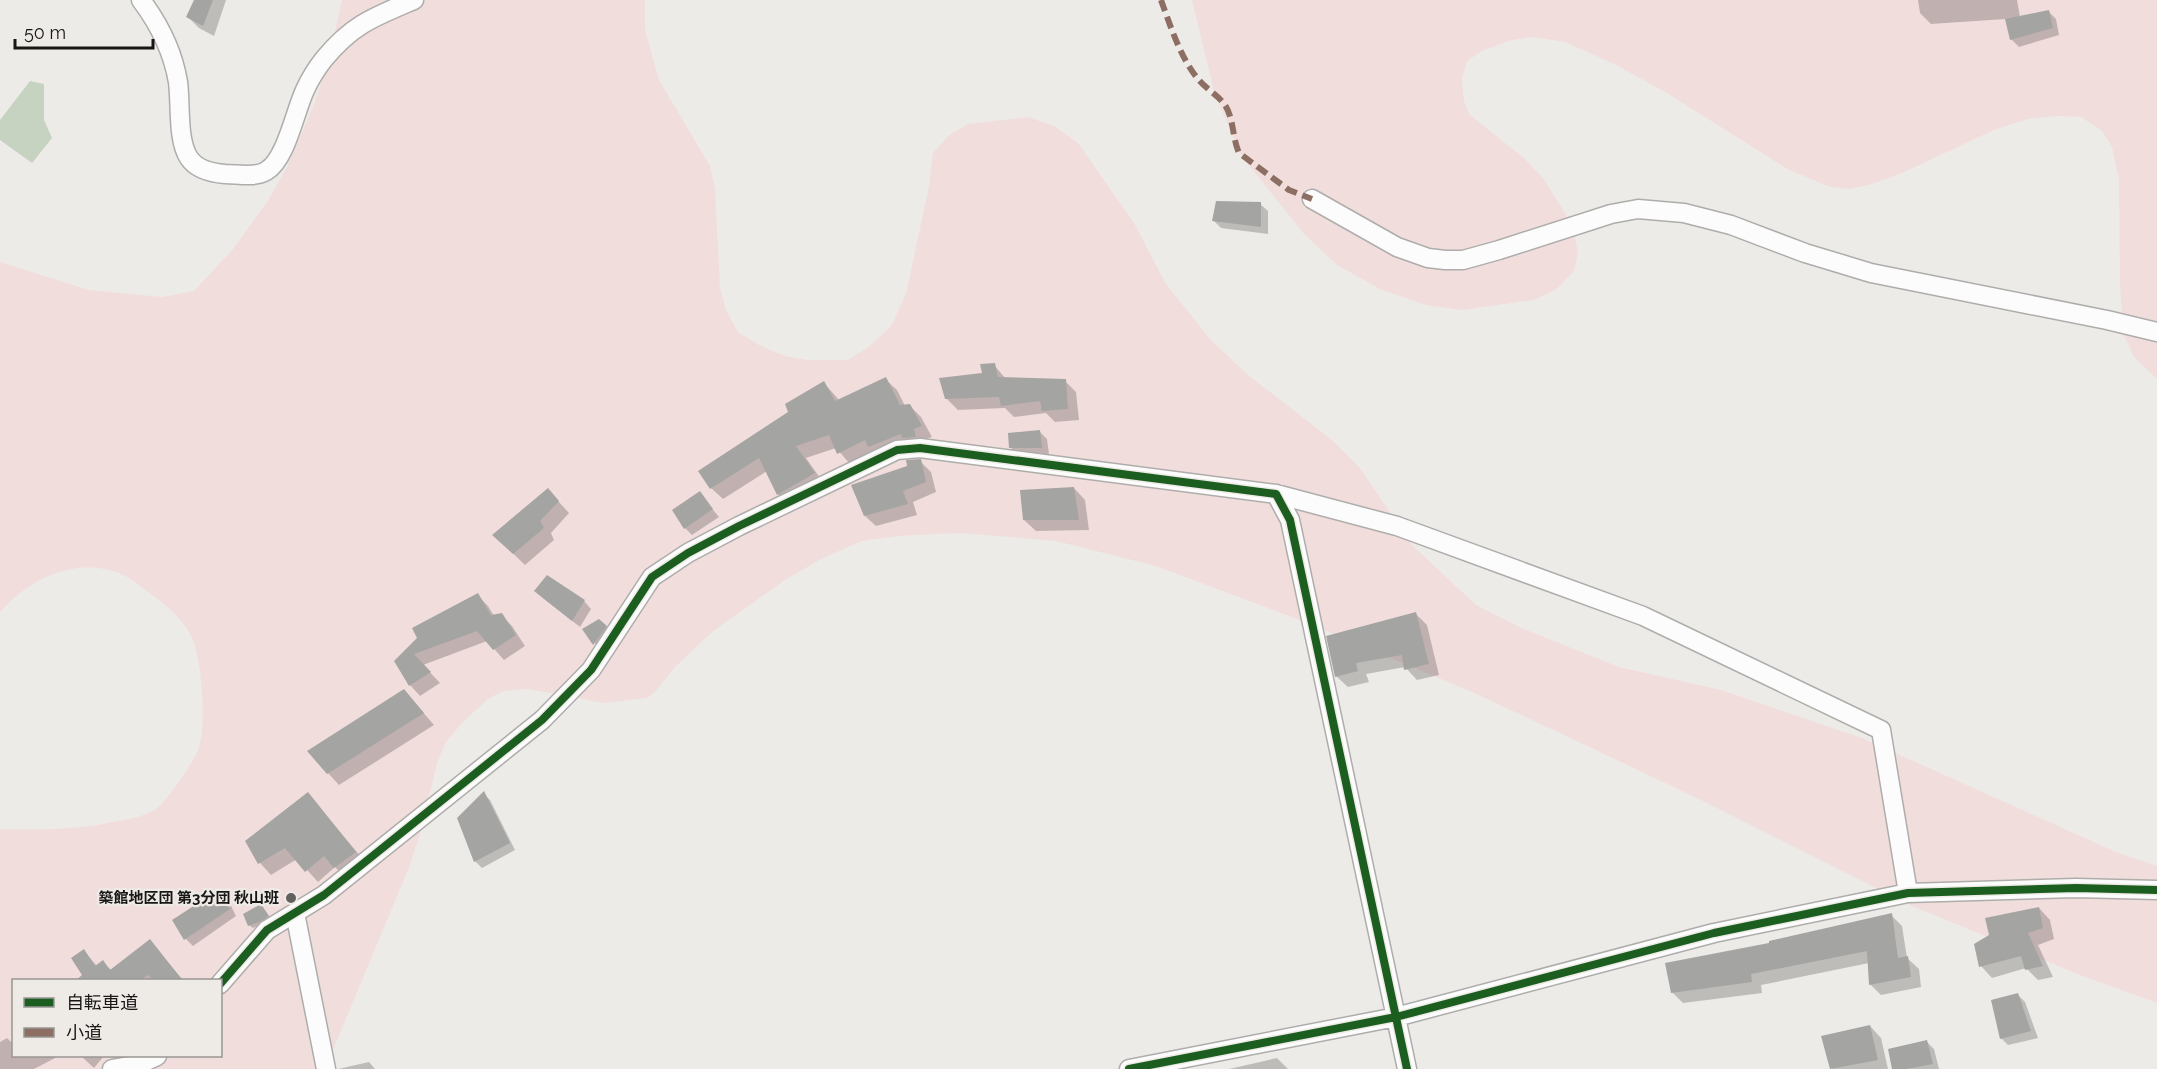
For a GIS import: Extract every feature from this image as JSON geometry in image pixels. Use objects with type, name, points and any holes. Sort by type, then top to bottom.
[{"type":"street","points":[[141,0],[151,14],[174,59],[183,144],[191,161],[202,169],[219,174],[256,175],[265,172],[278,158],[313,74],[345,36],[362,22],[414,0]]},
{"type":"street","points":[[1312,199],[1397,247],[1428,258],[1445,260],[1463,260],[1611,214],[1638,209],[1684,213],[1731,225],[1805,253],[1871,273],[2157,332]]},
{"type":"street","points":[[222,982],[267,930],[324,896],[542,720],[591,670],[652,577],[688,553],[739,526],[897,450],[920,448],[1276,494],[1397,526],[1643,616],[1881,730],[1908,893]]},
{"type":"street","points":[[1276,494],[1290,520],[1407,1069]]},
{"type":"street","points":[[1129,1069],[1396,1017],[1713,933],[1908,893],[2076,888],[2157,890]]},
{"type":"street","points":[[295,913],[327,1069]]},
{"type":"street","points":[[112,1069],[140,1064],[155,1057]]},
{"type":"shaded area","points":[[342,0],[645,0],[645,30],[659,80],[710,166],[715,189],[720,288],[726,310],[738,332],[759,345],[785,356],[808,360],[848,360],[870,346],[891,326],[906,294],[929,186],[933,153],[948,136],[968,124],[1028,117],[1054,126],[1078,143],[1134,223],[1166,284],[1210,339],[1248,375],[1332,440],[1360,468],[1412,545],[1476,605],[1519,627],[1619,667],[1721,690],[1862,738],[2116,852],[2157,866],[2157,1003],[2080,975],[1912,906],[1703,801],[1472,692],[1297,619],[1156,566],[1056,541],[960,533],[899,536],[862,541],[823,558],[785,580],[712,632],[675,667],[655,692],[647,698],[603,703],[528,689],[503,691],[488,699],[462,723],[446,742],[437,763],[421,831],[408,870],[325,1069],[0,1069],[0,829],[74,828],[132,818],[156,809],[173,790],[198,750],[203,710],[201,677],[189,631],[169,609],[124,575],[97,568],[66,570],[51,575],[24,590],[0,612],[0,262],[89,290],[162,297],[194,291],[233,249],[269,199],[288,165],[315,102],[330,55]]},
{"type":"shaded area","points":[[1192,0],[2157,0],[2157,379],[2134,357],[2123,333],[2119,179],[2112,147],[2102,131],[2081,117],[2056,116],[2028,119],[1994,130],[1902,173],[1872,184],[1850,189],[1830,187],[1787,169],[1667,93],[1614,64],[1565,42],[1532,37],[1512,40],[1482,51],[1467,61],[1462,78],[1464,101],[1470,115],[1525,159],[1543,178],[1565,213],[1573,231],[1578,252],[1574,271],[1557,289],[1534,300],[1462,310],[1425,305],[1380,289],[1337,265],[1304,234],[1240,154],[1214,91]]},
{"type":"shaded area","points":[[30,81],[44,84],[44,120],[52,138],[32,163],[0,140],[0,120]]},
{"type":"building","points":[[194,0],[213,0],[203,26],[186,17]]},
{"type":"building","points":[[2049,10],[2053,28],[2010,40],[2005,19]]},
{"type":"building","points":[[1216,201],[1261,202],[1261,227],[1212,221]]},
{"type":"building","points":[[995,363],[998,377],[1066,379],[1068,409],[1042,411],[1040,401],[1001,406],[999,397],[945,399],[939,378],[982,373],[980,364]]},
{"type":"building","points":[[886,377],[900,405],[910,404],[922,426],[914,429],[916,437],[902,438],[901,434],[868,447],[865,440],[837,454],[829,435],[796,446],[815,473],[777,495],[759,458],[710,489],[698,471],[788,412],[785,404],[824,381],[835,401]]},
{"type":"building","points":[[1040,430],[1042,448],[1009,448],[1008,433]]},
{"type":"building","points":[[921,459],[926,482],[903,491],[908,504],[864,516],[851,485],[907,466],[906,460]]},
{"type":"building","points":[[1074,487],[1079,520],[1023,520],[1020,490]]},
{"type":"building","points":[[548,488],[559,501],[540,521],[544,528],[513,554],[492,535]]},
{"type":"building","points":[[700,491],[713,509],[684,529],[672,510]]},
{"type":"building","points":[[547,575],[585,600],[572,621],[534,591]]},
{"type":"building","points":[[478,593],[491,615],[502,613],[516,635],[493,650],[477,631],[414,654],[431,672],[409,686],[394,661],[417,638],[412,628]]},
{"type":"building","points":[[1416,612],[1429,664],[1404,670],[1402,655],[1356,663],[1358,671],[1335,677],[1326,636]]},
{"type":"building","points":[[599,619],[607,626],[593,645],[582,629]]},
{"type":"building","points":[[404,689],[424,713],[327,774],[307,751]]},
{"type":"building","points":[[484,791],[510,843],[474,862],[457,818]]},
{"type":"building","points":[[308,792],[356,852],[334,868],[324,856],[305,872],[285,848],[258,864],[245,841]]},
{"type":"building","points":[[220,889],[230,909],[184,940],[172,920]]},
{"type":"building","points":[[261,904],[269,916],[248,926],[243,914]]},
{"type":"building","points":[[2039,907],[2043,928],[2028,933],[2043,966],[2025,970],[2021,956],[1979,967],[1974,944],[1989,935],[1985,918]]},
{"type":"building","points":[[1892,913],[1898,958],[1908,956],[1911,977],[1869,985],[1867,951],[1751,974],[1752,982],[1671,993],[1665,963],[1769,943],[1769,941]]},
{"type":"building","points":[[150,939],[181,979],[152,979],[149,975],[141,979],[77,979],[82,975],[71,958],[84,949],[95,966],[103,960],[110,970]]},
{"type":"building","points":[[2018,993],[2031,1031],[2000,1039],[1991,1000]]},
{"type":"building","points":[[1870,1025],[1878,1060],[1830,1069],[1821,1036]]},
{"type":"building","points":[[1927,1040],[1933,1064],[1892,1069],[1888,1049]]},
{"type":"marked path","points":[[1161,0],[1186,62],[1198,79],[1222,101],[1228,110],[1239,153],[1289,190],[1312,199]]},
{"type":"cycle path","points":[[222,982],[267,930],[324,895],[542,720],[591,670],[652,577],[688,553],[739,526],[897,450],[920,448],[1276,494],[1290,520],[1407,1069]]},
{"type":"cycle path","points":[[1129,1069],[1396,1017],[1714,933],[1908,893],[2076,888],[2157,890]]},
{"type":"place","name":"築館地区団 第3分団 秋山班","points":[[291,898]]}]
